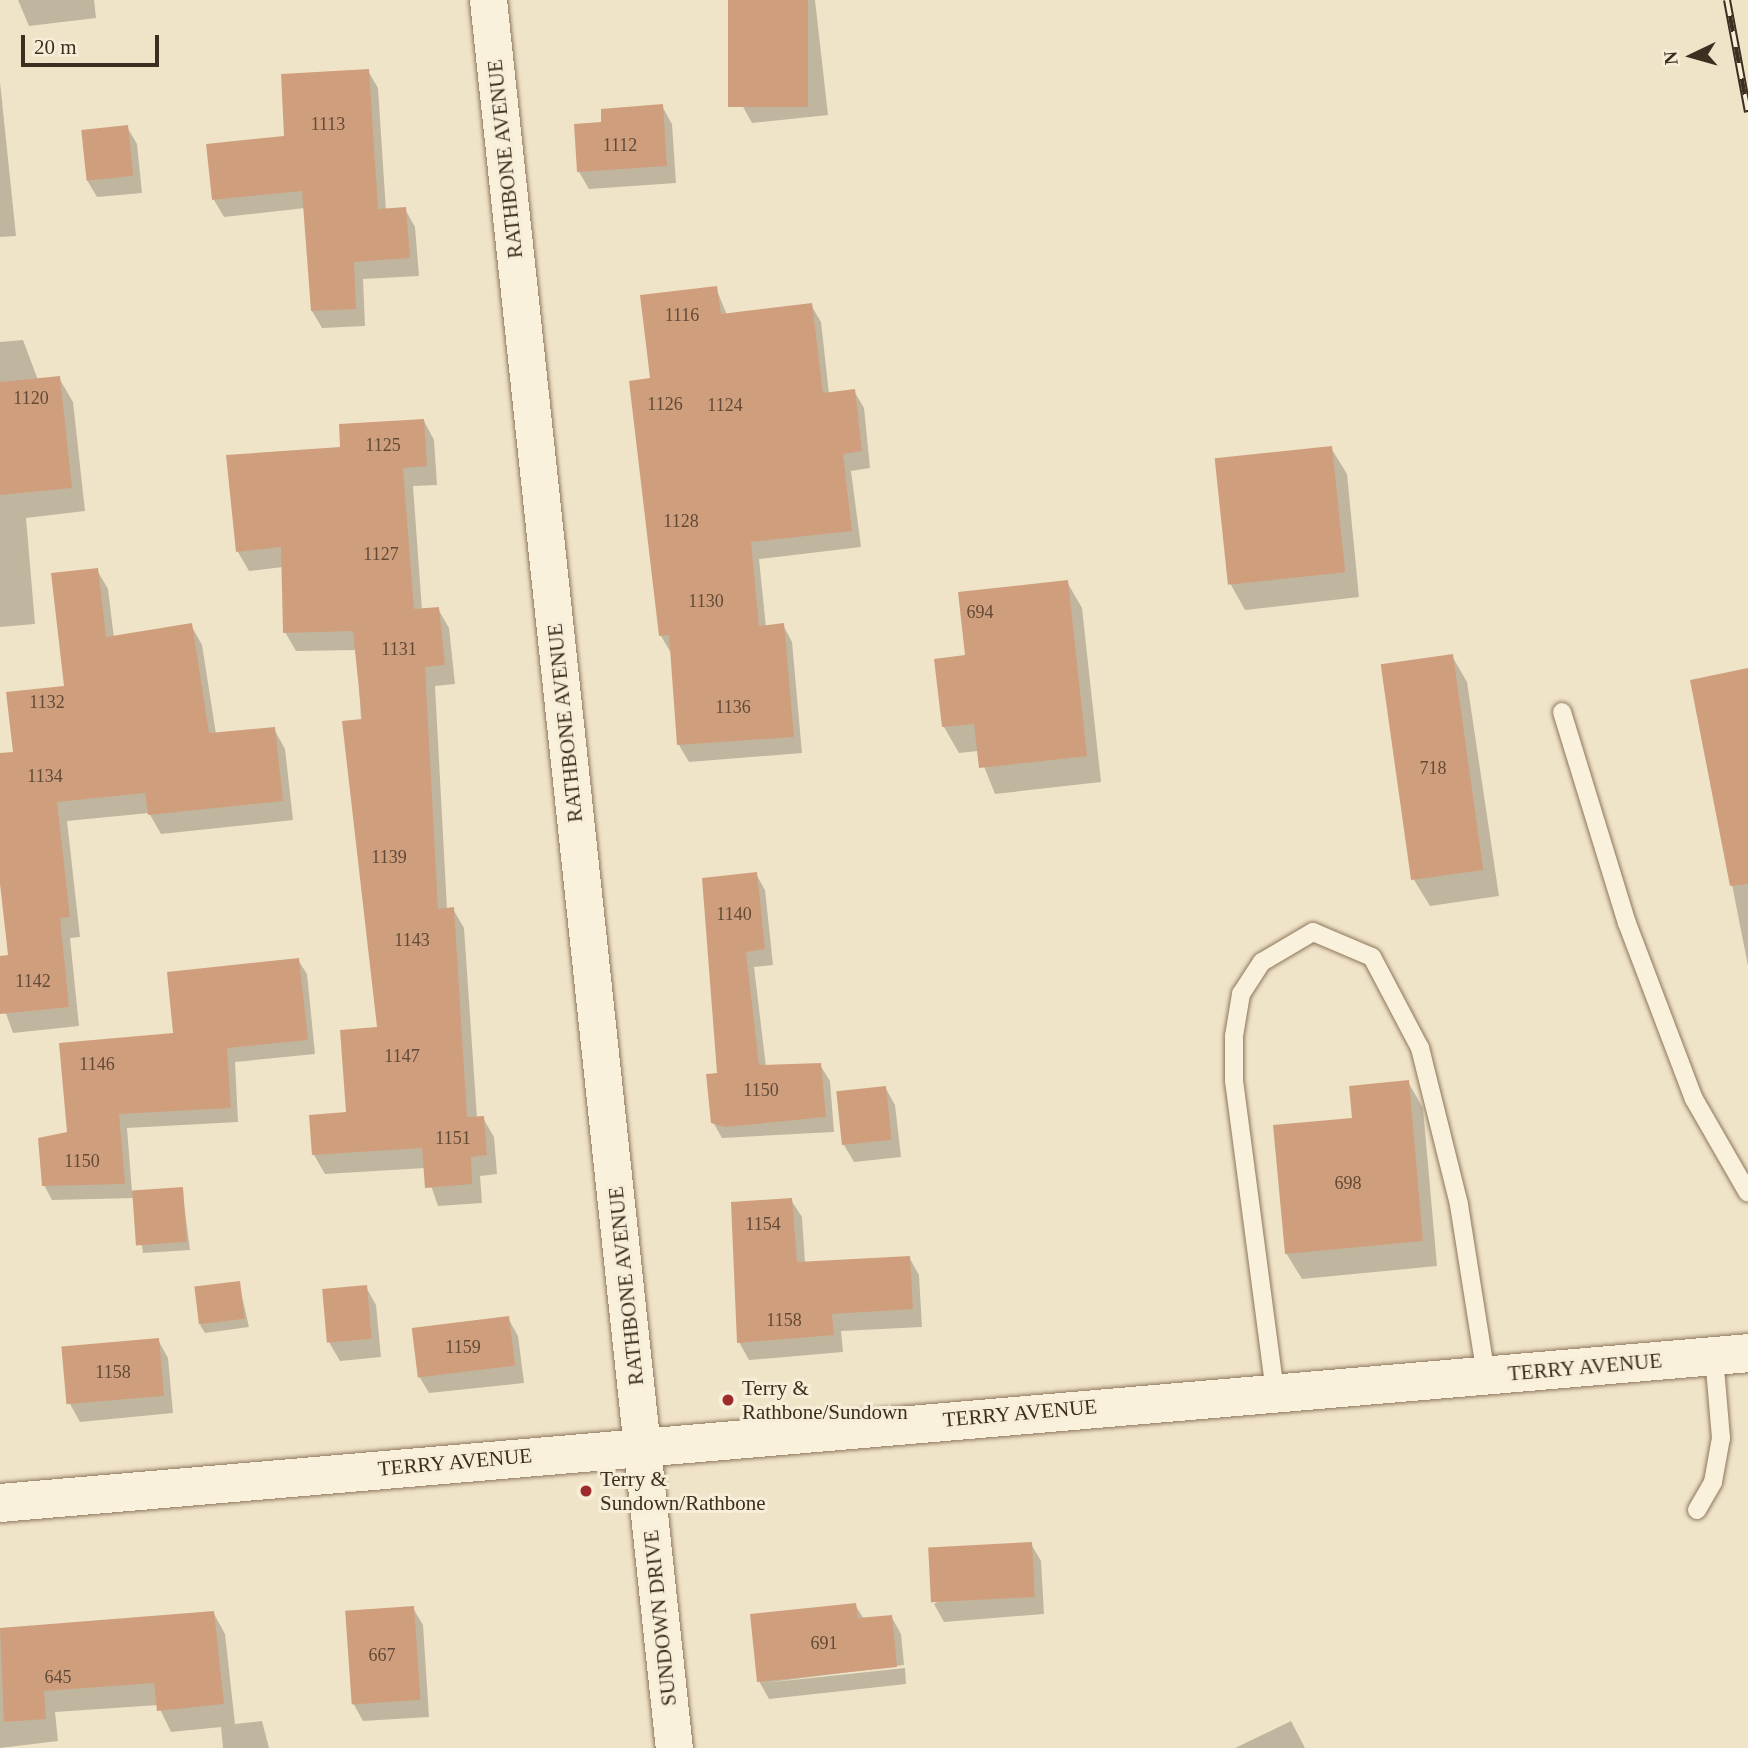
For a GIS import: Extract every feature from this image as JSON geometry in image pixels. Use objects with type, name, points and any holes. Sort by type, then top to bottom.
[{"type":"street","name":"RATHBONE AVENUE","points":[[488,0],[643,1445]]},
{"type":"street","name":"TERRY AVENUE","points":[[0,1503],[643,1445],[1731,1354]]},
{"type":"street","name":"SUNDOWN DRIVE","points":[[643,1445],[674,1748]]},
{"type":"lane","points":[[1562,712],[1627,923],[1694,1099],[1748,1193]]},
{"type":"lane","points":[[1275,1392],[1236,1094],[1234,1036],[1241,994],[1262,962],[1313,932],[1373,957],[1420,1048],[1459,1205],[1486,1375]]},
{"type":"lane","points":[[1697,1510],[1713,1482],[1731,1354]]},
{"type":"building","points":[[728,0],[808,0],[808,107],[728,107]]},
{"type":"building","points":[[369,69],[378,209],[406,207],[410,258],[354,262],[356,309],[311,311],[302,191],[212,200],[206,144],[284,136],[281,74]]},
{"type":"building","points":[[663,104],[667,166],[577,172],[574,124],[601,122],[601,109]]},
{"type":"building","points":[[128,125],[133,176],[87,181],[81,130]]},
{"type":"building","points":[[717,286],[721,314],[812,303],[823,393],[855,389],[862,451],[843,454],[852,531],[751,542],[759,626],[784,623],[794,737],[677,745],[669,635],[659,636],[629,381],[650,378],[640,295]]},
{"type":"building","points":[[60,376],[72,488],[0,495],[0,382]]},
{"type":"building","points":[[424,419],[427,466],[403,468],[414,609],[439,607],[445,665],[425,667],[438,909],[454,907],[467,1117],[484,1116],[487,1155],[471,1157],[472,1184],[425,1188],[422,1148],[312,1155],[309,1115],[346,1112],[340,1030],[377,1027],[342,721],[362,719],[353,631],[283,633],[281,547],[236,552],[226,455],[340,447],[339,424]]},
{"type":"building","points":[[1332,446],[1345,572],[1228,585],[1215,458]]},
{"type":"building","points":[[98,568],[106,637],[192,623],[209,733],[275,727],[283,801],[148,815],[145,793],[57,802],[70,917],[60,918],[69,1007],[0,1014],[0,956],[8,955],[0,884],[0,753],[13,752],[6,692],[64,686],[51,573]]},
{"type":"building","points":[[1068,580],[1087,756],[979,768],[974,724],[942,727],[934,659],[965,655],[958,592]]},
{"type":"building","points":[[1453,654],[1483,870],[1411,880],[1381,664]]},
{"type":"building","points":[[1748,668],[1748,884],[1730,886],[1690,680]]},
{"type":"building","points":[[757,872],[765,949],[746,952],[759,1065],[821,1063],[826,1117],[725,1127],[711,1123],[706,1074],[717,1073],[702,878]]},
{"type":"building","points":[[299,958],[308,1040],[227,1048],[231,1108],[119,1114],[125,1184],[42,1186],[38,1138],[67,1132],[59,1043],[173,1033],[167,972]]},
{"type":"building","points":[[1409,1080],[1423,1241],[1285,1254],[1273,1125],[1352,1118],[1349,1086]]},
{"type":"building","points":[[886,1086],[892,1140],[842,1145],[836,1091]]},
{"type":"building","points":[[183,1187],[187,1242],[136,1245],[132,1191]]},
{"type":"building","points":[[792,1198],[797,1262],[910,1256],[913,1309],[832,1314],[834,1335],[737,1343],[731,1202]]},
{"type":"building","points":[[240,1281],[245,1319],[199,1324],[194,1287]]},
{"type":"building","points":[[367,1285],[372,1339],[327,1343],[322,1289]]},
{"type":"building","points":[[509,1316],[515,1366],[418,1378],[412,1328]]},
{"type":"building","points":[[159,1338],[164,1396],[66,1404],[61,1347]]},
{"type":"building","points":[[1032,1542],[1035,1597],[931,1602],[928,1547]]},
{"type":"building","points":[[856,1603],[858,1618],[892,1615],[897,1667],[757,1682],[750,1614]]},
{"type":"building","points":[[414,1606],[421,1700],[352,1705],[345,1611]]},
{"type":"building","points":[[214,1611],[224,1704],[157,1711],[154,1683],[44,1691],[46,1719],[4,1722],[0,1628]]},
{"type":"railway","points":[[1727,0],[1748,112]]},
{"type":"place","name":"Terry & Rathbone/Sundown","points":[[728,1400]]},
{"type":"place","name":"Terry & Sundown/Rathbone","points":[[586,1491]]}]
